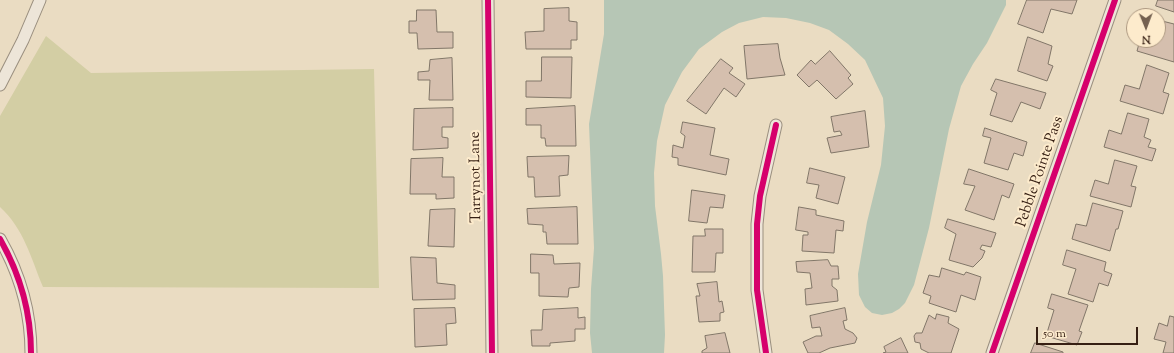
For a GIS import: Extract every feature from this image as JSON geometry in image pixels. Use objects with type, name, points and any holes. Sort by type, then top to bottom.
[{"type":"street","points":[[0,85],[21,46],[40,0]]},
{"type":"street","name":"Tarrynot Lane","points":[[488,0],[492,353]]},
{"type":"street","name":"Pebble Pointe Pass","points":[[992,353],[1115,0]]},
{"type":"street","points":[[766,353],[757,290],[757,224],[760,196],[776,124]]},
{"type":"street","points":[[0,239],[17,276],[26,304],[30,331],[31,353]]},
{"type":"shaded area","points":[[604,0],[1006,0],[1006,5],[987,43],[961,86],[949,129],[929,228],[914,285],[905,303],[899,309],[892,313],[882,315],[872,313],[865,307],[859,295],[858,274],[867,222],[881,165],[885,126],[883,98],[865,60],[848,44],[829,30],[810,23],[786,18],[763,17],[739,23],[722,32],[699,49],[682,72],[665,105],[657,141],[654,173],[655,206],[663,276],[665,335],[664,353],[592,353],[590,333],[594,248],[589,124],[604,34]]},
{"type":"shaded area","points":[[46,36],[91,73],[374,69],[379,288],[43,287],[21,234],[0,207],[0,116]]},
{"type":"building","points":[[1027,0],[1077,0],[1072,14],[1051,9],[1043,33],[1018,24]]},
{"type":"building","points":[[1158,0],[1174,0],[1174,12],[1166,8],[1156,6]]},
{"type":"building","points":[[569,8],[569,21],[577,22],[577,40],[571,40],[571,49],[526,49],[525,32],[544,31],[544,9]]},
{"type":"building","points":[[417,10],[436,10],[437,32],[453,32],[453,48],[418,49],[417,33],[409,33],[409,21],[416,21]]},
{"type":"building","points":[[1166,22],[1174,24],[1174,62],[1137,51],[1138,48],[1166,48]]},
{"type":"building","points":[[1028,37],[1052,46],[1048,64],[1053,66],[1047,81],[1018,71]]},
{"type":"building","points":[[778,44],[785,75],[747,79],[744,46]]},
{"type":"building","points":[[830,51],[851,75],[848,78],[853,84],[836,99],[817,80],[809,87],[797,75],[811,60],[815,64]]},
{"type":"building","points":[[542,57],[572,57],[571,98],[526,97],[526,81],[541,81]]},
{"type":"building","points":[[452,58],[453,100],[429,100],[430,80],[418,80],[418,72],[429,71],[430,60]]},
{"type":"building","points":[[721,59],[733,68],[729,73],[745,84],[736,97],[724,88],[706,114],[687,101]]},
{"type":"building","points":[[1147,65],[1169,73],[1163,92],[1169,94],[1163,114],[1120,101],[1125,85],[1139,89]]},
{"type":"building","points":[[996,79],[1046,93],[1040,109],[1021,102],[1012,122],[990,115],[997,93],[991,90]]},
{"type":"building","points":[[575,106],[576,146],[546,146],[545,138],[541,138],[541,125],[526,125],[526,109]]},
{"type":"building","points":[[453,108],[453,127],[442,127],[442,137],[448,138],[448,148],[413,150],[414,109]]},
{"type":"building","points":[[865,111],[869,147],[831,153],[827,138],[842,135],[840,131],[834,132],[831,117]]},
{"type":"building","points":[[1128,113],[1149,119],[1144,137],[1151,140],[1148,147],[1156,149],[1152,161],[1104,147],[1109,130],[1121,134]]},
{"type":"building","points":[[683,122],[715,128],[710,155],[729,159],[726,175],[678,165],[678,158],[672,157],[673,145],[683,148],[685,136],[681,133]]},
{"type":"building","points":[[985,128],[1027,142],[1023,156],[1014,153],[1008,170],[984,163],[991,138],[983,136]]},
{"type":"building","points":[[569,156],[568,175],[559,176],[560,196],[535,197],[534,177],[528,177],[527,157]]},
{"type":"building","points":[[443,158],[442,177],[454,177],[454,198],[436,199],[436,194],[410,194],[411,159]]},
{"type":"building","points":[[1115,160],[1137,166],[1131,186],[1136,187],[1131,207],[1090,196],[1095,180],[1108,184]]},
{"type":"building","points":[[810,168],[845,177],[838,204],[816,198],[819,185],[807,183]]},
{"type":"building","points":[[969,169],[1014,184],[1009,198],[1002,195],[994,220],[965,210],[975,186],[964,184]]},
{"type":"building","points":[[692,190],[725,195],[723,208],[710,207],[707,223],[689,221]]},
{"type":"building","points":[[1093,203],[1123,211],[1110,251],[1072,239],[1076,224],[1086,226]]},
{"type":"building","points":[[577,207],[578,244],[547,244],[546,232],[543,232],[543,225],[528,224],[527,209]]},
{"type":"building","points":[[799,207],[816,210],[816,215],[844,221],[843,231],[836,230],[834,253],[802,251],[803,235],[808,235],[808,232],[796,230]]},
{"type":"building","points":[[455,209],[454,247],[428,246],[430,210]]},
{"type":"building","points":[[948,219],[996,233],[991,247],[982,245],[980,249],[985,251],[982,258],[973,267],[949,260],[956,234],[945,228]]},
{"type":"building","points":[[705,229],[723,229],[723,253],[716,253],[715,272],[692,272],[693,236],[705,236]]},
{"type":"building","points":[[1067,250],[1106,262],[1104,271],[1112,274],[1108,286],[1099,283],[1093,302],[1068,294],[1076,269],[1063,265]]},
{"type":"building","points":[[531,254],[553,255],[554,264],[580,263],[579,287],[569,288],[568,297],[539,296],[539,273],[531,273]]},
{"type":"building","points":[[411,257],[436,258],[437,283],[455,285],[455,299],[413,300]]},
{"type":"building","points":[[828,260],[831,266],[838,266],[839,279],[832,279],[832,286],[837,290],[838,301],[806,305],[805,289],[812,288],[810,273],[797,272],[796,262]]},
{"type":"building","points":[[942,268],[964,275],[966,272],[981,277],[975,300],[961,295],[956,312],[929,303],[931,296],[923,293],[929,275],[939,277]]},
{"type":"building","points":[[717,282],[719,302],[722,301],[724,312],[720,313],[720,321],[699,322],[696,296],[700,296],[697,284]]},
{"type":"building","points":[[1052,294],[1088,305],[1079,331],[1082,332],[1077,345],[1046,336],[1054,310],[1048,308]]},
{"type":"building","points":[[455,308],[456,323],[446,324],[447,345],[415,347],[414,309]]},
{"type":"building","points":[[578,308],[578,318],[585,317],[585,329],[575,329],[575,341],[550,343],[550,346],[532,346],[531,330],[542,330],[543,310]]},
{"type":"building","points":[[845,308],[847,320],[843,321],[845,329],[853,333],[857,338],[855,343],[830,348],[819,353],[808,353],[803,342],[816,336],[822,336],[820,327],[812,328],[810,316]]},
{"type":"building","points":[[937,314],[949,317],[948,323],[959,329],[951,353],[929,353],[921,349],[920,343],[915,342],[914,336],[916,333],[922,333],[929,315],[935,319]]},
{"type":"building","points":[[1170,316],[1174,317],[1174,353],[1163,353],[1166,342],[1154,339],[1159,323],[1167,326]]},
{"type":"building","points":[[725,333],[730,353],[702,353],[702,351],[707,348],[705,336]]},
{"type":"building","points":[[901,338],[908,353],[883,353],[886,352],[884,347]]},
{"type":"building","points":[[1035,343],[1063,352],[1063,353],[1031,353]]},
{"type":"cycle path","points":[[488,0],[492,353]]},
{"type":"cycle path","points":[[992,353],[1115,0]]},
{"type":"cycle path","points":[[766,353],[757,290],[757,224],[760,196],[776,125]]},
{"type":"cycle path","points":[[0,239],[19,280],[23,294],[29,323],[31,353]]}]
